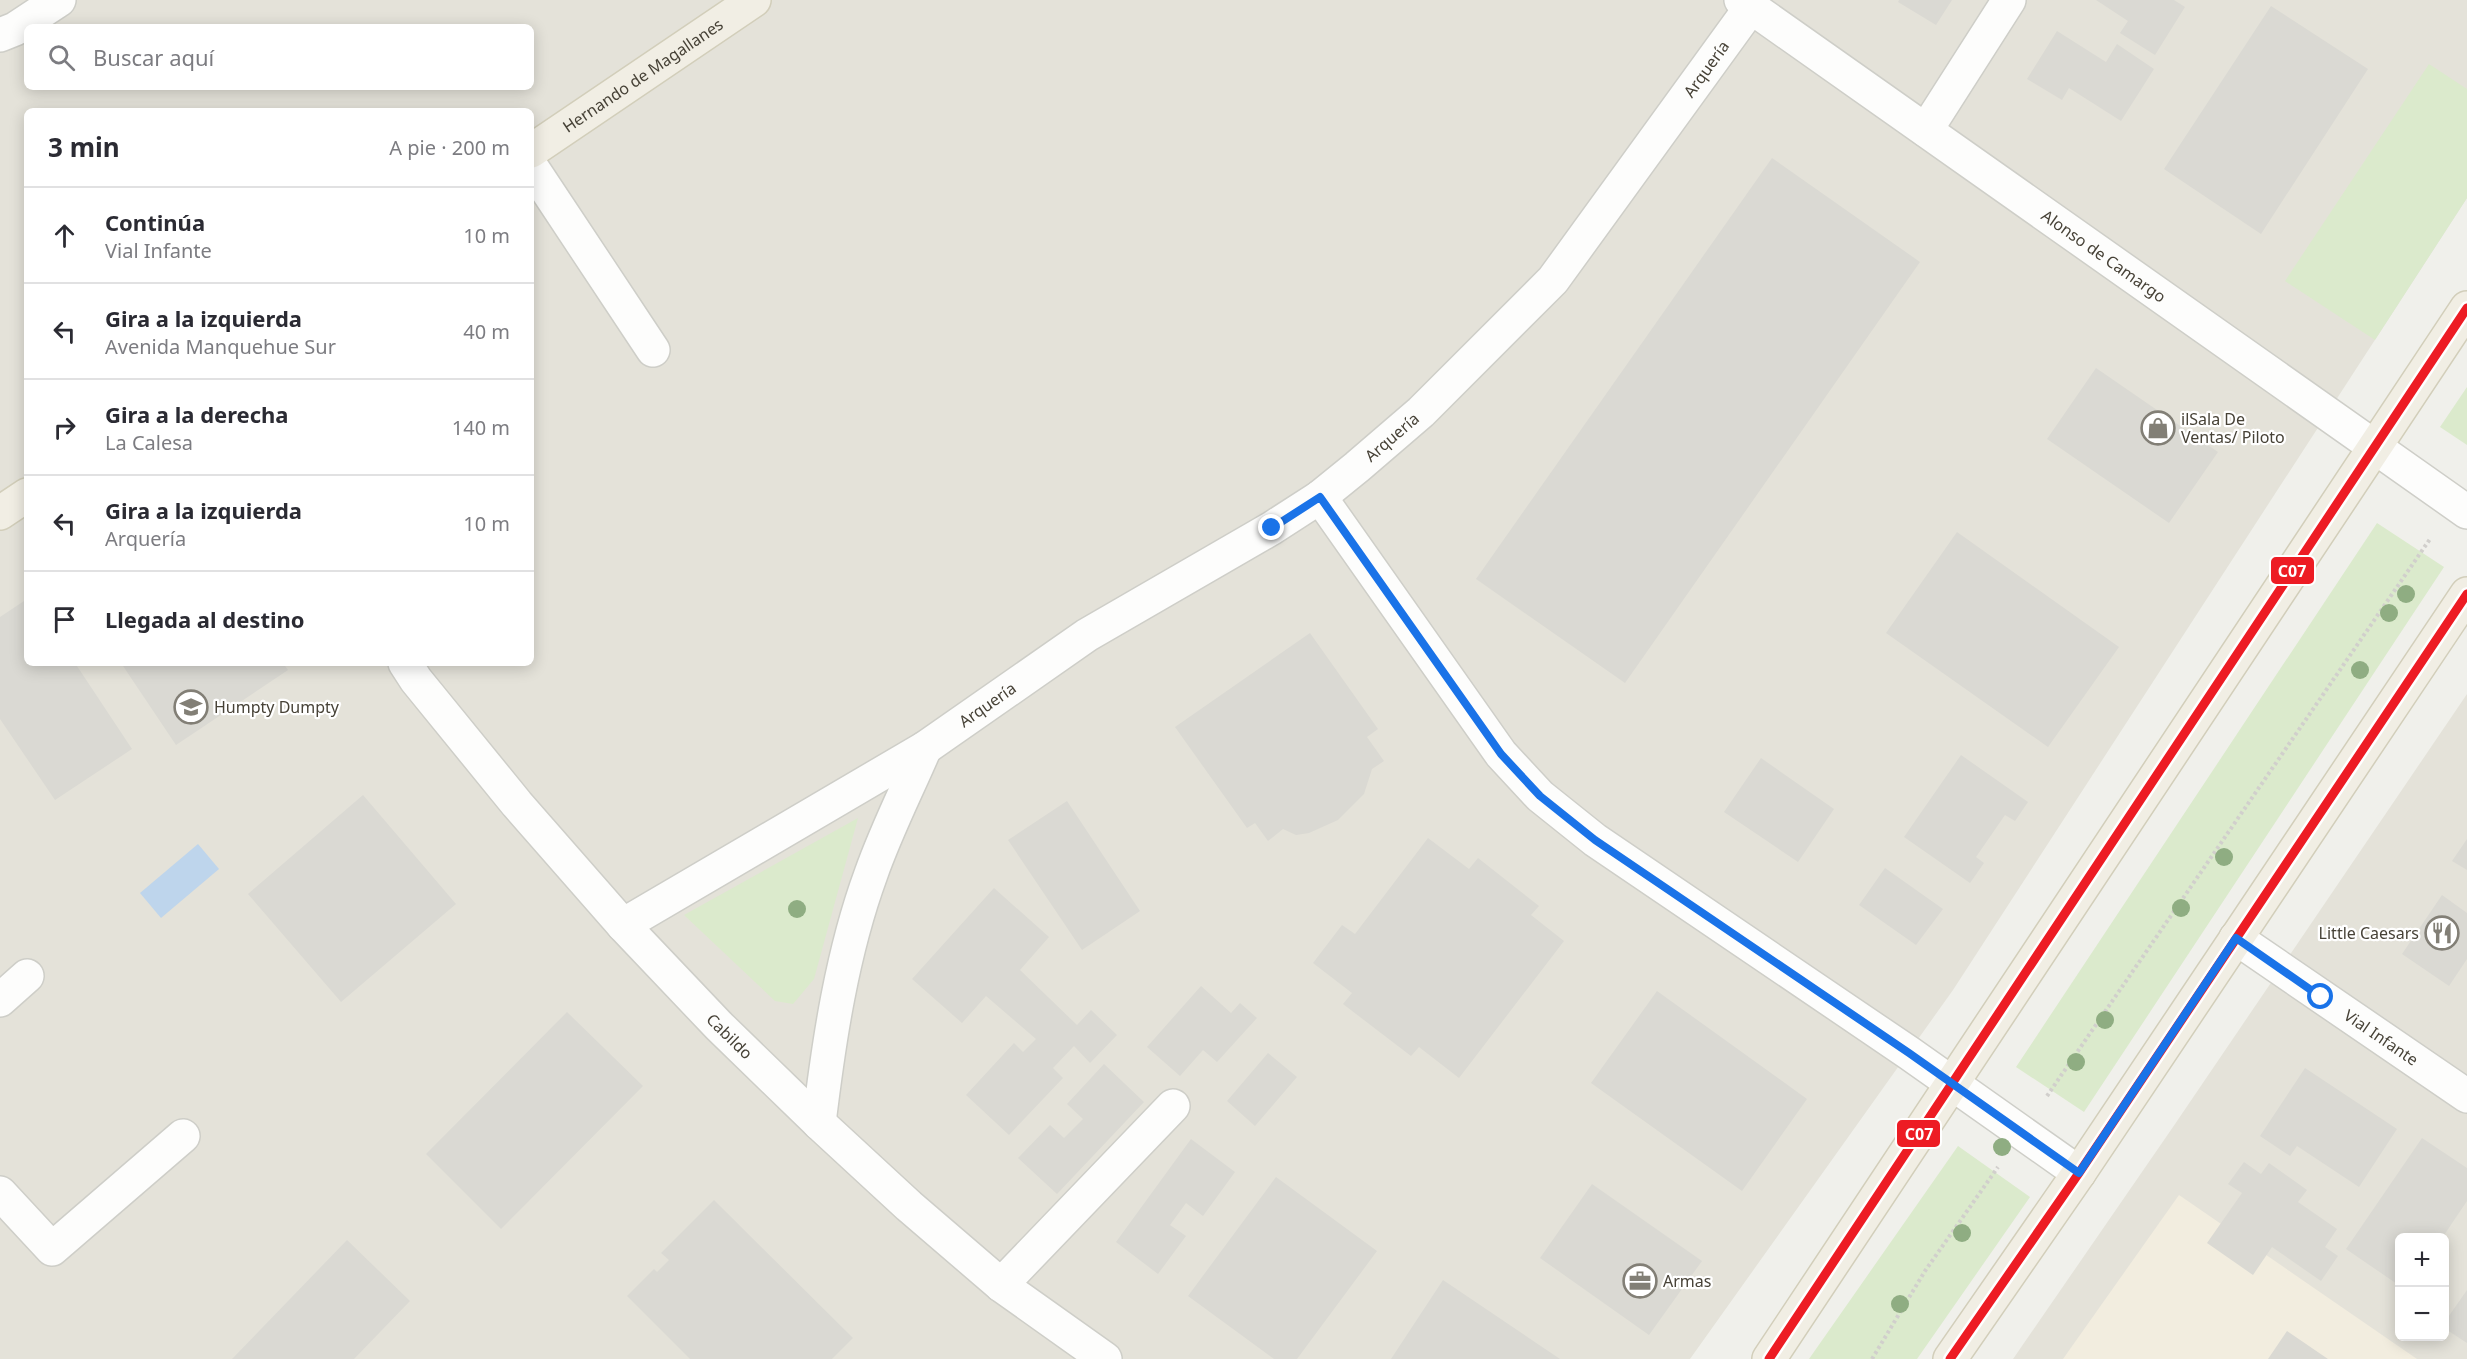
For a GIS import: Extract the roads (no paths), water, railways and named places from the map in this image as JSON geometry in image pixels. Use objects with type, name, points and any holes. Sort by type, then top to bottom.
[{"type":"main road","name":"Hernando de Magallanes","points":[[534,149],[754,0]]},
{"type":"main road","points":[[1768,1359],[2467,308]]},
{"type":"main road","points":[[0,513],[24,497]]},
{"type":"main road","points":[[1950,1359],[2079,1173],[2467,594]]},
{"type":"street","points":[[0,35],[15,29],[59,0]]},
{"type":"street","points":[[1926,130],[2009,0]]},
{"type":"street","name":"Alonso de Camargo","points":[[1746,4],[2460,507]]},
{"type":"street","name":"Arquería","points":[[623,925],[925,748],[1087,635],[1272,528],[1320,497],[1421,412],[1553,280],[1746,4]]},
{"type":"street","points":[[534,171],[653,351]]},
{"type":"street","points":[[1320,497],[1501,754],[1540,796],[1595,840],[1952,1083],[2079,1173]]},
{"type":"street","name":"Cabildo","points":[[407,666],[517,804],[623,925],[719,1026],[909,1206],[1001,1286],[1105,1359]]},
{"type":"street","points":[[819,1123],[827,1060],[849,950],[871,874],[925,748]]},
{"type":"street","name":"Vial Infante","points":[[2236,938],[2467,1096]]},
{"type":"street","points":[[0,1000],[27,976]]},
{"type":"street","points":[[1001,1286],[1173,1106]]},
{"type":"street","points":[[0,1193],[52,1249],[183,1136]]},
{"type":"water","points":[[198,844],[219,869],[161,918],[140,893]]},
{"type":"place","name":"ilSala De Ventas/ Piloto","points":[[2158,428]]},
{"type":"place","name":"Humpty Dumpty","points":[[191,707]]},
{"type":"place","name":"Little Caesars","points":[[2442,933]]},
{"type":"place","name":"Armas","points":[[1640,1281]]}]
